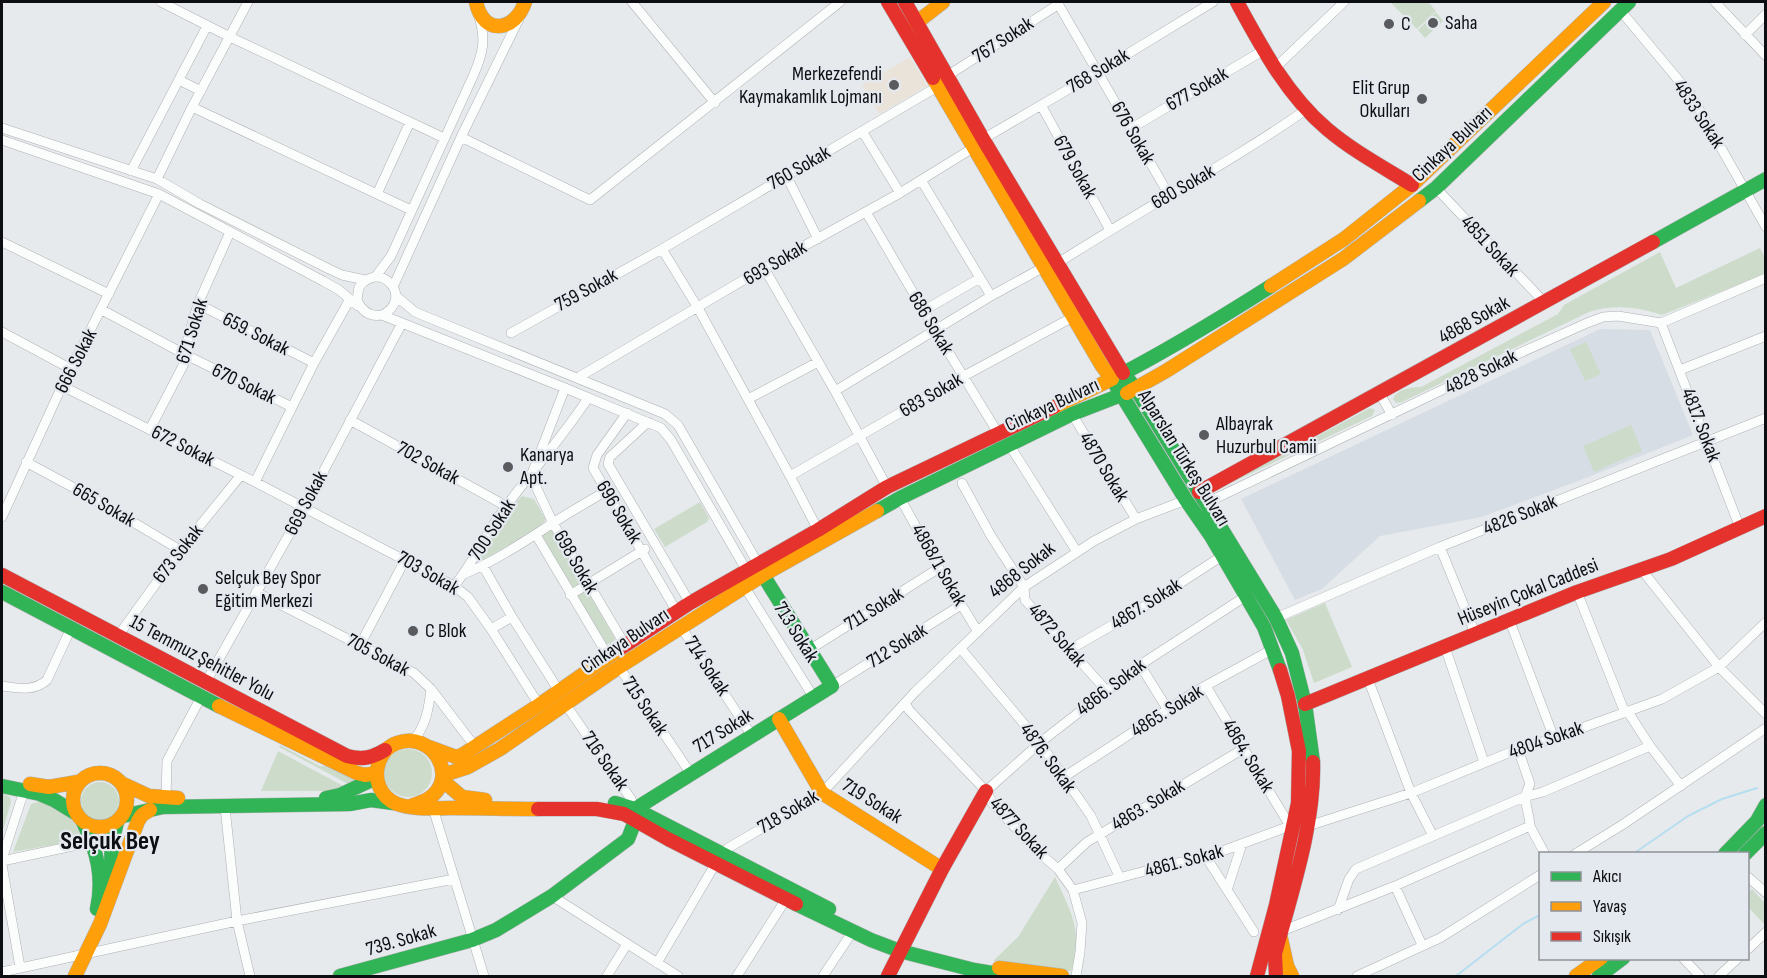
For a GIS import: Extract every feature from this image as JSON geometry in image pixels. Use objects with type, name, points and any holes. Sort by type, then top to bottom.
[{"type":"main road","name":"Alparslan Türkeş Bulvarı","points":[[888,2],[937,87],[978,143],[1058,263],[1118,376],[1121,395],[1211,536],[1264,627],[1273,649],[1288,696],[1299,752],[1299,780],[1291,826],[1257,976]]},
{"type":"main road","name":"Alparslan Türkeş Bulvarı","points":[[904,2],[947,76],[978,143],[1044,267],[1073,316],[1118,376],[1136,389],[1276,618],[1292,653],[1305,704],[1313,755],[1314,785],[1308,826],[1275,954],[1276,976]]},
{"type":"main road","points":[[916,23],[943,2]]},
{"type":"main road","points":[[1237,2],[1275,68],[1307,109],[1334,134],[1412,185]]},
{"type":"main road","name":"Cinkaya Bulvarı","points":[[442,778],[500,749],[681,627],[818,530],[887,487],[1142,364],[1344,239],[1412,185],[1604,2]]},
{"type":"main road","points":[[477,8],[484,21],[500,26],[514,22],[525,5]]},
{"type":"main road","name":"Cinkaya Bulvarı","points":[[429,747],[456,757],[476,748],[608,656],[690,603],[753,575],[900,498],[1072,414],[1136,389],[1166,371],[1354,252],[1436,188],[1624,6]]},
{"type":"main road","name":"4868 Sokak","points":[[1202,497],[1380,394],[1766,179]]},
{"type":"main road","points":[[1153,417],[1150,399],[1152,388],[1166,371]]},
{"type":"main road","name":"Hüseyin Çokal Caddesi","points":[[1305,704],[1577,592],[1671,559],[1766,516]]},
{"type":"main road","name":"15 Temmuz Şehitler Yolu","points":[[2,574],[347,756],[356,759],[370,759],[387,749]]},
{"type":"main road","name":"713 Sokak","points":[[753,575],[809,650],[832,686]]},
{"type":"main road","name":"15 Temmuz Şehitler Yolu","points":[[2,592],[201,697],[357,773],[376,776]]},
{"type":"main road","name":"717 Sokak","points":[[635,815],[691,774],[832,686]]},
{"type":"main road","name":"719 Sokak","points":[[779,719],[822,793],[942,869]]},
{"type":"main road","points":[[395,804],[385,796],[378,785],[376,776],[379,759],[387,749],[398,742],[414,741],[434,751],[441,762],[442,778],[440,788],[432,798],[422,804],[411,806]]},
{"type":"main road","points":[[2,777],[49,787],[78,782],[92,774],[101,773],[110,775],[121,783],[149,796],[166,798],[330,798],[347,794],[376,776]]},
{"type":"main road","points":[[442,778],[459,795],[467,799],[611,802],[719,859],[903,947],[991,966],[1062,976]]},
{"type":"main road","points":[[75,976],[87,931],[99,899],[101,874],[93,842],[73,808],[72,800],[78,782]]},
{"type":"main road","points":[[108,900],[112,843],[126,806],[127,797],[121,783]]},
{"type":"main road","points":[[2,786],[40,794],[54,800],[91,826],[99,828],[120,819],[163,807],[350,804],[371,801],[432,808],[602,810],[635,815]]},
{"type":"main road","points":[[888,976],[942,869],[986,791]]},
{"type":"main road","points":[[1727,852],[1757,820],[1766,805]]},
{"type":"main road","points":[[66,976],[100,924],[138,821],[142,815],[152,809]]},
{"type":"main road","name":"739. Sokak","points":[[340,976],[472,940],[496,930],[552,896],[628,839],[635,815]]},
{"type":"main road","points":[[1747,852],[1766,833]]},
{"type":"main road","points":[[719,859],[786,898],[853,931],[991,975],[1010,976]]},
{"type":"main road","name":"Alparslan Türkeş Bulvarı","points":[[1281,933],[1287,966],[1292,976]]},
{"type":"main road","points":[[1248,976],[1263,956]]},
{"type":"main road","points":[[1576,976],[1598,960]]},
{"type":"main road","points":[[1599,976],[1620,960]]},
{"type":"street","points":[[161,2],[230,38],[444,138]]},
{"type":"street","points":[[157,179],[248,2]]},
{"type":"street","points":[[632,2],[715,103]]},
{"type":"street","points":[[461,137],[590,200],[840,2]]},
{"type":"street","name":"768 Sokak","points":[[978,143],[1213,2]]},
{"type":"street","points":[[1275,68],[1344,2]]},
{"type":"street","points":[[1715,2],[1766,56]]},
{"type":"street","name":"676 Sokak","points":[[1058,3],[1169,195]]},
{"type":"street","name":"767 Sokak","points":[[947,76],[1058,3]]},
{"type":"street","points":[[382,315],[392,308],[395,291],[461,137],[525,5]]},
{"type":"street","name":"4833 Sokak","points":[[1624,6],[1691,95],[1766,227]]},
{"type":"street","points":[[364,312],[357,300],[359,287],[365,280],[376,276],[390,256],[483,52],[482,26],[477,8]]},
{"type":"street","points":[[1745,34],[1766,14]]},
{"type":"street","points":[[131,171],[207,26]]},
{"type":"street","name":"677 Sokak","points":[[1130,129],[1264,50]]},
{"type":"street","points":[[179,80],[201,91]]},
{"type":"street","name":"760 Sokak","points":[[662,249],[937,87]]},
{"type":"street","name":"679 Sokak","points":[[1041,105],[1110,230]]},
{"type":"street","points":[[192,107],[411,210]]},
{"type":"street","name":"680 Sokak","points":[[1058,263],[1265,138],[1307,109]]},
{"type":"street","points":[[377,194],[410,122]]},
{"type":"street","points":[[2,128],[157,179],[200,204],[328,269],[365,280]]},
{"type":"street","points":[[862,131],[900,193]]},
{"type":"street","points":[[2,140],[159,194],[323,281],[370,315],[382,315],[661,428],[671,440],[753,575]]},
{"type":"street","name":"693 Sokak","points":[[577,378],[764,268],[900,193],[978,143]]},
{"type":"street","points":[[786,175],[818,239]]},
{"type":"street","points":[[921,180],[991,296]]},
{"type":"street","name":"4851 Sokak","points":[[1436,188],[1545,303]]},
{"type":"street","name":"666 Sokak","points":[[2,517],[62,386],[159,194]]},
{"type":"street","name":"686 Sokak","points":[[866,212],[923,311],[998,433]]},
{"type":"street","name":"671 Sokak","points":[[150,429],[188,356],[189,337],[198,304],[231,232]]},
{"type":"street","points":[[2,242],[110,294]]},
{"type":"street","points":[[662,249],[698,308],[818,530]]},
{"type":"street","name":"759 Sokak","points":[[511,333],[662,249]]},
{"type":"street","points":[[835,391],[991,296],[1044,267]]},
{"type":"street","points":[[764,268],[887,487]]},
{"type":"street","points":[[376,276],[388,280],[415,312],[666,414],[673,419],[753,575]]},
{"type":"street","points":[[923,311],[980,278]]},
{"type":"street","points":[[1662,323],[1766,278]]},
{"type":"street","points":[[255,482],[314,363],[350,299]]},
{"type":"street","name":"659. Sokak","points":[[198,304],[314,363]]},
{"type":"street","name":"670 Sokak","points":[[102,310],[188,356],[292,407]]},
{"type":"street","name":"683 Sokak","points":[[790,476],[1073,316]]},
{"type":"street","name":"4828 Sokak","points":[[1202,497],[1392,415],[1510,357],[1595,320],[1618,316],[1662,323]]},
{"type":"street","name":"669 Sokak","points":[[206,682],[304,508],[402,323]]},
{"type":"street","name":"4817. Sokak","points":[[1662,323],[1740,528]]},
{"type":"street","points":[[2,332],[71,369]]},
{"type":"street","points":[[1680,370],[1766,336]]},
{"type":"street","points":[[748,399],[818,362]]},
{"type":"street","name":"672 Sokak","points":[[62,386],[304,508]]},
{"type":"street","name":"700 Sokak","points":[[531,476],[565,388]]},
{"type":"street","points":[[1380,394],[1392,415]]},
{"type":"street","name":"700 Sokak","points":[[454,586],[464,574],[506,506],[588,398]]},
{"type":"street","name":"696 Sokak","points":[[627,413],[593,468],[677,612]]},
{"type":"street","name":"4870 Sokak","points":[[1072,414],[1136,519]]},
{"type":"street","name":"4826 Sokak","points":[[1276,618],[1440,548],[1766,418]]},
{"type":"street","name":"702 Sokak","points":[[350,420],[506,506]]},
{"type":"street","name":"696 Sokak","points":[[648,422],[607,461],[690,603]]},
{"type":"street","points":[[1010,446],[1077,552]]},
{"type":"street","name":"665 Sokak","points":[[26,462],[91,497],[180,550]]},
{"type":"street","name":"673 Sokak","points":[[118,636],[180,550],[241,475]]},
{"type":"street","name":"698 Sokak","points":[[531,476],[553,522],[625,645]]},
{"type":"street","points":[[464,574],[483,566],[536,535],[553,522],[618,483]]},
{"type":"street","name":"4872 Sokak","points":[[962,483],[991,536],[1024,587],[1025,600],[1106,690]]},
{"type":"street","name":"4868/1 Sokak","points":[[900,498],[978,632]]},
{"type":"street","name":"4868 Sokak","points":[[905,703],[1024,587],[1094,541],[1136,519],[1186,500]]},
{"type":"street","name":"703 Sokak","points":[[304,508],[454,586],[468,597],[539,705]]},
{"type":"street","name":"698 Sokak","points":[[536,535],[608,656]]},
{"type":"street","points":[[570,595],[654,542]]},
{"type":"street","points":[[1440,548],[1475,633]]},
{"type":"street","name":"4867. Sokak","points":[[1069,650],[1137,611],[1222,556]]},
{"type":"street","points":[[360,645],[405,560]]},
{"type":"street","points":[[483,566],[559,691]]},
{"type":"street","name":"711 Sokak","points":[[809,650],[939,568]]},
{"type":"street","points":[[1641,569],[1719,667],[1766,714]]},
{"type":"street","name":"713 Sokak","points":[[753,575],[814,698]]},
{"type":"street","name":"705 Sokak","points":[[256,592],[414,673],[431,689],[476,748]]},
{"type":"street","points":[[1577,592],[1626,713],[1681,786]]},
{"type":"street","name":"4866. Sokak","points":[[986,791],[1040,743],[1140,664],[1246,596]]},
{"type":"street","name":"712 Sokak","points":[[832,686],[961,605]]},
{"type":"street","points":[[490,629],[512,617]]},
{"type":"street","points":[[1509,620],[1554,738]]},
{"type":"street","name":"4804 Sokak","points":[[1308,826],[1411,793],[1518,749],[1662,699],[1719,667],[1766,622]]},
{"type":"street","name":"714 Sokak","points":[[681,627],[752,736]]},
{"type":"street","points":[[2,686],[26,689],[47,680],[70,628]]},
{"type":"street","points":[[1445,647],[1484,762]]},
{"type":"street","name":"4876. Sokak","points":[[961,649],[1040,743],[1064,777],[1090,816],[1120,878]]},
{"type":"street","name":"4865. Sokak","points":[[1064,777],[1206,686],[1273,649]]},
{"type":"street","points":[[1140,664],[1168,710]]},
{"type":"street","name":"715 Sokak","points":[[619,667],[691,774]]},
{"type":"street","points":[[1368,679],[1411,793],[1433,836]]},
{"type":"street","name":"4864. Sokak","points":[[1206,686],[1291,826]]},
{"type":"street","points":[[414,741],[422,731],[431,689]]},
{"type":"street","points":[[166,798],[167,761],[201,697]]},
{"type":"street","name":"4877 Sokak","points":[[905,703],[986,791],[993,804],[1038,852],[1058,869],[1072,890],[1082,923],[1076,976]]},
{"type":"street","name":"718 Sokak","points":[[719,859],[728,848],[822,793],[905,703]]},
{"type":"street","name":"716 Sokak","points":[[566,705],[631,799],[635,815]]},
{"type":"street","points":[[1578,852],[1766,728]]},
{"type":"street","points":[[1338,910],[1349,879],[1356,869],[1650,746]]},
{"type":"street","name":"4863. Sokak","points":[[1058,869],[1087,842],[1243,748]]},
{"type":"street","points":[[1518,749],[1530,784],[1524,797],[1530,826],[1544,852]]},
{"type":"street","points":[[20,968],[2,861],[24,791]]},
{"type":"street","points":[[225,807],[237,921],[250,976]]},
{"type":"street","points":[[432,808],[484,976]]},
{"type":"street","name":"4861. Sokak","points":[[1072,890],[1206,857],[1291,826]]},
{"type":"street","points":[[1281,933],[1395,886],[1530,826]]},
{"type":"street","points":[[1227,890],[1242,844]]},
{"type":"street","points":[[2,861],[73,846]]},
{"type":"street","points":[[1206,857],[1254,932]]},
{"type":"street","points":[[657,963],[719,859]]},
{"type":"street","points":[[1357,976],[1440,938],[1539,876]]},
{"type":"street","points":[[1749,878],[1766,892]]},
{"type":"street","points":[[3,973],[237,921],[454,879]]},
{"type":"street","points":[[1395,886],[1422,945]]},
{"type":"street","points":[[552,896],[678,976]]},
{"type":"street","points":[[737,976],[786,898]]},
{"type":"street","points":[[823,976],[853,931]]},
{"type":"street","points":[[1749,948],[1766,932]]},
{"type":"street","points":[[607,976],[627,944]]},
{"type":"street","points":[[1685,960],[1700,976]]},
{"type":"street","points":[[1719,976],[1736,960]]},
{"type":"shaded area","name":"Merkezefendi Kaymakamlık Lojmanı","points":[[910,57],[927,86],[879,114],[862,85]]},
{"type":"shaded area","points":[[1600,329],[1650,330],[1693,435],[1482,517],[1380,536],[1322,589],[1295,600],[1241,499]]},
{"type":"green space","points":[[1390,2],[1428,2],[1436,11],[1417,29]]},
{"type":"green space","name":"Saha","points":[[1436,12],[1443,21],[1425,38],[1418,30]]},
{"type":"green space","points":[[1760,248],[1765,257],[1765,274],[1662,315],[1626,308],[1608,308],[1589,312],[1402,402],[1396,403],[1393,399],[1401,391],[1421,387],[1558,314],[1564,305],[1660,252],[1676,288]]},
{"type":"green space","points":[[1586,342],[1601,374],[1585,381],[1570,349]]},
{"type":"green space","points":[[1370,408],[1375,410],[1372,416],[1218,489]]},
{"type":"green space","points":[[1631,425],[1642,451],[1594,472],[1583,446]]},
{"type":"green space","points":[[522,496],[534,499],[546,520],[533,532],[480,561],[477,558],[502,518]]},
{"type":"green space","points":[[700,502],[709,518],[707,522],[665,547],[654,529]]},
{"type":"green space","points":[[551,529],[582,582],[570,589],[539,536]]},
{"type":"green space","points":[[587,590],[614,637],[615,640],[610,644],[605,644],[576,597]]},
{"type":"green space","points":[[1325,603],[1352,667],[1314,683],[1303,650],[1286,620]]},
{"type":"green space","points":[[280,745],[320,766],[329,766],[357,779],[352,786],[279,747]]},
{"type":"green space","points":[[403,749],[413,749],[425,756],[432,768],[432,778],[425,790],[413,797],[403,797],[388,786],[384,778],[384,768],[395,753]]},
{"type":"green space","points":[[278,751],[347,788],[338,791],[261,791]]},
{"type":"green space","points":[[100,782],[113,788],[119,801],[113,814],[100,820],[87,814],[81,801],[87,788]]},
{"type":"green space","points":[[2,793],[10,797],[11,802],[2,833]]},
{"type":"green space","points":[[41,801],[54,806],[71,819],[79,830],[80,840],[13,852],[31,804]]},
{"type":"green space","points":[[1055,877],[1071,913],[1076,932],[1076,953],[1071,971],[993,961],[1018,937]]},
{"type":"green space","points":[[1752,889],[1765,903],[1765,925],[1749,908],[1749,892]]},
{"type":"waterway","points":[[1636,852],[1688,816],[1722,799],[1757,788]]},
{"type":"waterway","points":[[1456,976],[1523,924],[1539,916]]},
{"type":"traffic: fast","points":[[1419,201],[1436,188],[1629,2]]},
{"type":"traffic: fast","points":[[1653,242],[1766,179]]},
{"type":"traffic: fast","points":[[1271,286],[1193,334],[1112,379],[1186,500],[1211,536],[1264,627],[1280,670]]},
{"type":"traffic: fast","points":[[1123,373],[1136,389],[1276,618],[1292,653],[1305,704],[1313,762]]},
{"type":"traffic: fast","points":[[877,511],[1072,414],[1121,395]]},
{"type":"traffic: fast","points":[[635,809],[832,686],[763,575]]},
{"type":"traffic: fast","points":[[2,592],[219,706]]},
{"type":"traffic: fast","points":[[326,798],[340,795],[376,778]]},
{"type":"traffic: fast","points":[[2,786],[40,794],[77,814]]},
{"type":"traffic: fast","points":[[123,816],[163,807],[350,804],[371,800],[393,803]]},
{"type":"traffic: fast","points":[[615,803],[635,809],[829,909]]},
{"type":"traffic: fast","points":[[1727,852],[1757,821],[1766,805]]},
{"type":"traffic: fast","points":[[340,976],[472,940],[496,930],[552,896],[628,839],[635,821]]},
{"type":"traffic: fast","points":[[83,822],[98,864],[100,886],[97,909]]},
{"type":"traffic: fast","points":[[110,885],[112,843],[117,822]]},
{"type":"traffic: fast","points":[[1747,852],[1766,833]]},
{"type":"traffic: fast","points":[[796,904],[871,940],[900,951],[974,970],[1010,976]]},
{"type":"traffic: fast","points":[[1599,976],[1620,960]]},
{"type":"traffic: slow","points":[[476,2],[485,21],[499,26],[514,19],[525,2]]},
{"type":"traffic: slow","points":[[916,23],[943,2]]},
{"type":"traffic: slow","points":[[1271,286],[1344,239],[1412,185],[1604,2]]},
{"type":"traffic: slow","points":[[933,78],[1102,366],[1112,379],[1054,407]]},
{"type":"traffic: slow","points":[[1127,393],[1166,371],[1343,259],[1419,201]]},
{"type":"traffic: slow","points":[[443,775],[468,767],[500,749],[619,667],[763,575],[877,511]]},
{"type":"traffic: slow","points":[[429,747],[456,757],[462,755],[621,648]]},
{"type":"traffic: slow","points":[[219,706],[357,773],[365,775],[376,773]]},
{"type":"traffic: slow","points":[[779,719],[822,793],[942,869]]},
{"type":"traffic: slow","points":[[411,806],[428,799],[438,790],[442,780],[442,769],[431,749],[421,743],[410,741],[391,746],[384,753],[377,768],[379,787],[391,801],[417,808],[538,809]]},
{"type":"traffic: slow","points":[[95,773],[105,773],[115,777],[123,785],[127,800],[123,815],[115,823],[105,827],[95,827],[85,823],[77,815],[73,805],[73,795],[77,785],[85,777],[95,773]]},
{"type":"traffic: slow","points":[[442,780],[462,797],[485,800]]},
{"type":"traffic: slow","points":[[30,784],[49,787],[78,782]]},
{"type":"traffic: slow","points":[[121,783],[149,796],[178,798]]},
{"type":"traffic: slow","points":[[75,976],[100,924],[138,821],[150,810]]},
{"type":"traffic: slow","points":[[1281,939],[1287,966],[1292,976]]},
{"type":"traffic: slow","points":[[1576,976],[1598,960]]},
{"type":"traffic: slow","points":[[999,968],[1062,976]]},
{"type":"traffic: jam","points":[[888,2],[933,78]]},
{"type":"traffic: jam","points":[[905,2],[983,139],[1123,373]]},
{"type":"traffic: jam","points":[[1237,2],[1276,70],[1313,116],[1347,144],[1412,185]]},
{"type":"traffic: jam","points":[[1199,492],[1653,242]]},
{"type":"traffic: jam","points":[[621,648],[690,603],[818,530],[887,487],[1054,407]]},
{"type":"traffic: jam","points":[[1305,704],[1577,592],[1671,559],[1766,516]]},
{"type":"traffic: jam","points":[[2,575],[347,756],[367,758],[385,750]]},
{"type":"traffic: jam","points":[[1257,976],[1276,905],[1298,803],[1299,751],[1288,696],[1280,670]]},
{"type":"traffic: jam","points":[[1276,976],[1275,954],[1306,834],[1313,786],[1313,762]]},
{"type":"traffic: jam","points":[[888,976],[942,869],[986,791]]},
{"type":"traffic: jam","points":[[538,809],[597,809],[624,814],[796,904]]},
{"type":"place","name":"Saha","points":[[1433,23]]},
{"type":"place","name":"C","points":[[1389,24]]},
{"type":"place","name":"Merkezefendi Kaymakamlık Lojmanı","points":[[894,85]]},
{"type":"place","name":"Elit Grup Okulları","points":[[1422,99]]},
{"type":"place","name":"Albayrak Huzurbul Camii","points":[[1204,435]]},
{"type":"place","name":"Kanarya Apt.","points":[[508,467]]},
{"type":"place","name":"Selçuk Bey Spor Eğitim Merkezi","points":[[203,589]]},
{"type":"place","name":"C Blok","points":[[413,631]]},
{"type":"district","name":"Selçuk Bey","points":[[110,841]]}]
